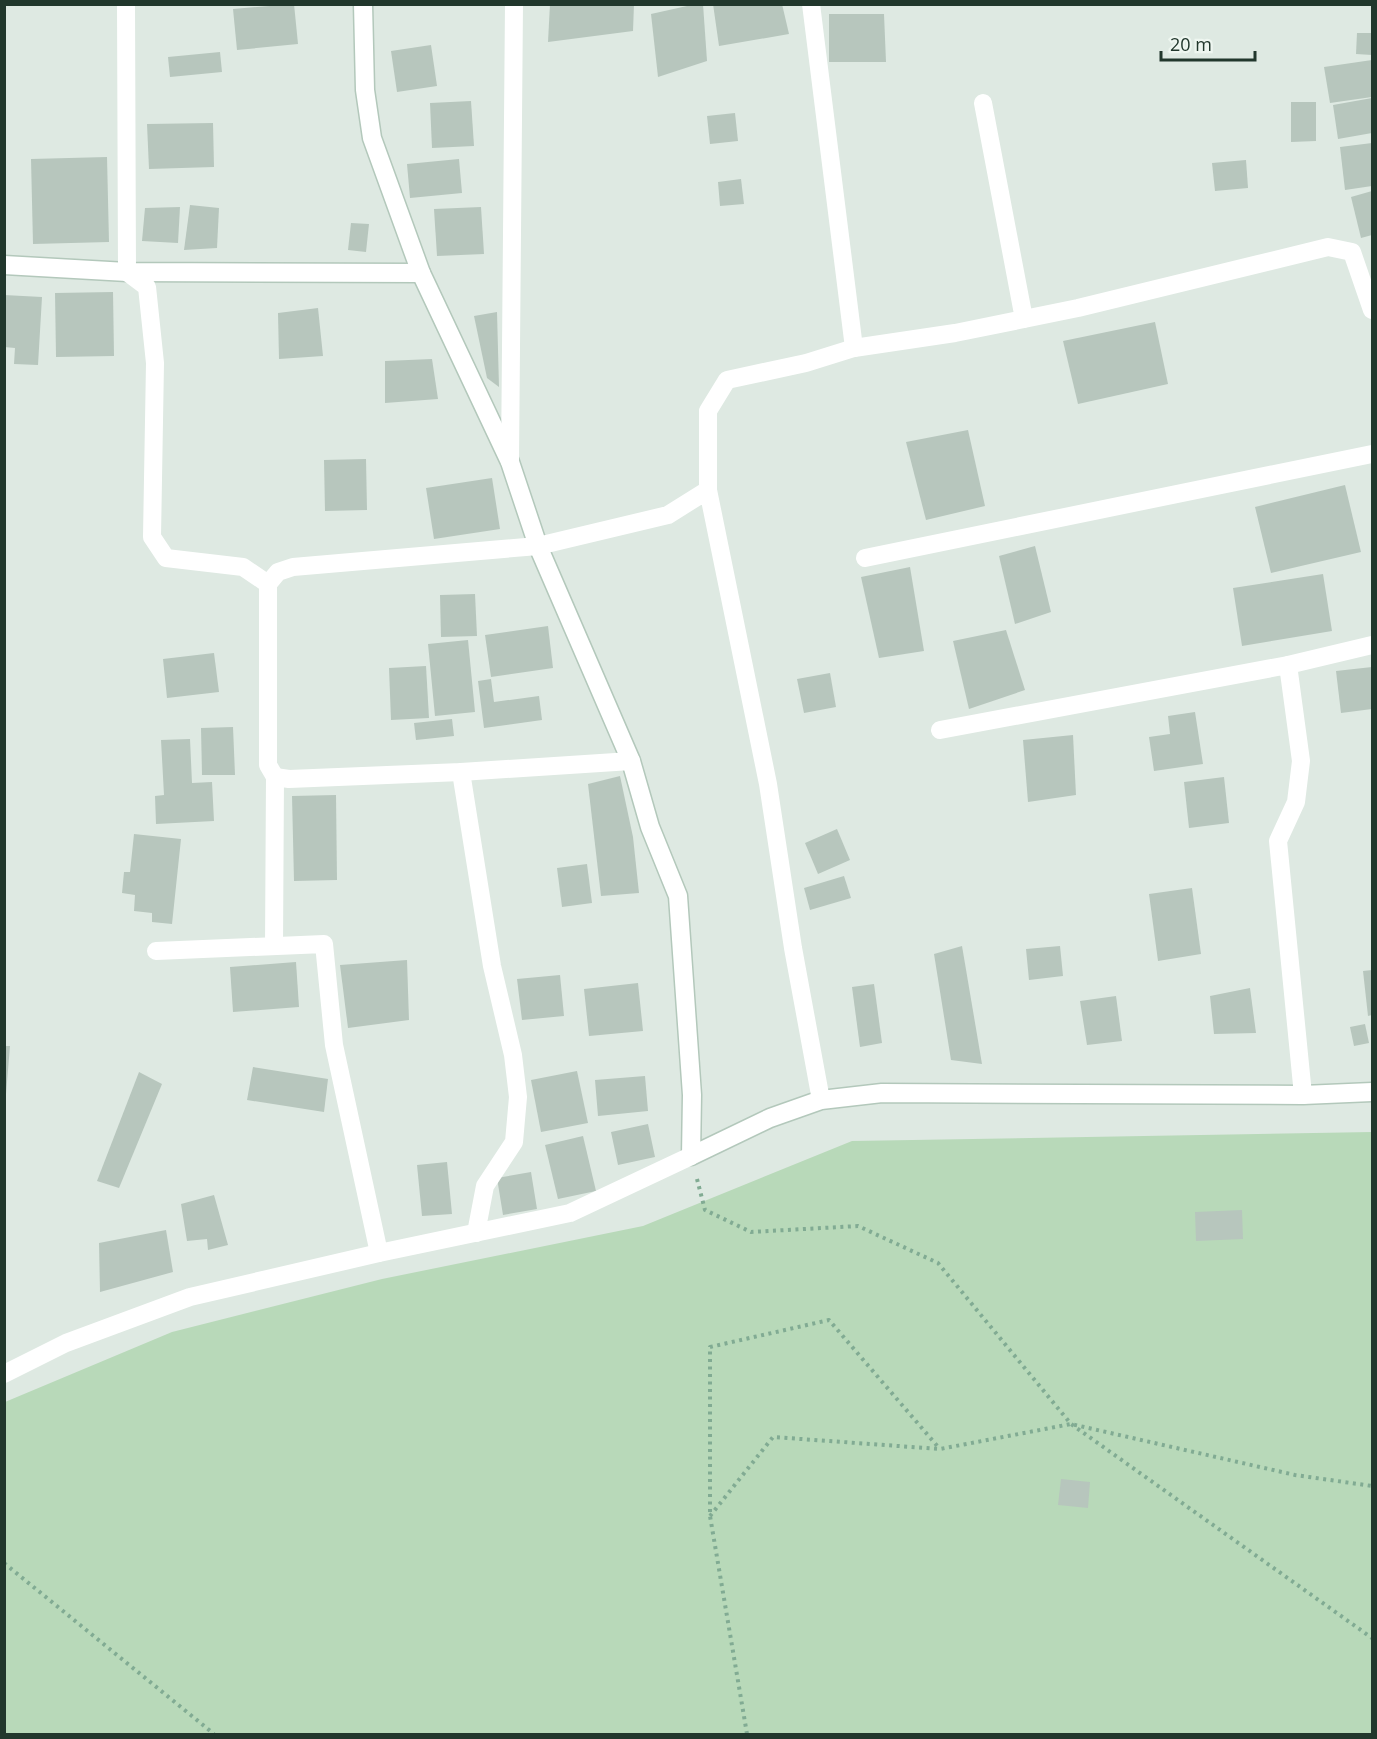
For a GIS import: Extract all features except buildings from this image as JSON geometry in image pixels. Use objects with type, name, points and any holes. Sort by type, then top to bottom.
[{"type":"street","points":[[126,4],[127,272]]},
{"type":"street","points":[[363,4],[365,90],[372,138],[421,273],[510,462],[538,546],[631,762],[650,827],[678,896],[692,1095],[691,1156]]},
{"type":"street","points":[[510,462],[514,4]]},
{"type":"street","points":[[811,4],[854,348]]},
{"type":"street","points":[[983,103],[1024,319]]},
{"type":"street","points":[[821,1100],[793,948],[768,784],[708,490],[708,411],[727,380],[807,363],[854,348],[1078,308],[1328,247],[1352,252],[1372,310]]},
{"type":"street","points":[[4,265],[127,272],[421,273]]},
{"type":"street","points":[[127,272],[147,287],[155,363],[152,537],[165,558],[243,567],[268,584]]},
{"type":"street","points":[[865,558],[1372,454]]},
{"type":"street","points":[[273,946],[275,777],[268,765],[268,584],[278,572],[293,567],[538,546],[668,514],[708,490]]},
{"type":"street","points":[[940,730],[1288,665],[1372,645]]},
{"type":"street","points":[[1288,665],[1301,761],[1296,802],[1278,841],[1303,1095]]},
{"type":"street","points":[[275,777],[461,772],[631,762]]},
{"type":"street","points":[[461,772],[492,966],[513,1055],[518,1097],[514,1142],[484,1186],[476,1233]]},
{"type":"street","points":[[156,951],[324,944],[334,1046],[379,1253]]},
{"type":"street","points":[[4,1374],[66,1343],[190,1298],[379,1253],[570,1213],[770,1118],[821,1100],[882,1093],[1303,1095],[1372,1092]]},
{"type":"path","points":[[691,1156],[705,1210],[751,1232],[858,1226],[938,1263],[1071,1424],[1372,1638]]},
{"type":"path","points":[[747,1734],[710,1516],[710,1347],[829,1320],[939,1449]]},
{"type":"path","points":[[710,1516],[773,1437],[939,1449],[1071,1424],[1295,1475],[1372,1486]]},
{"type":"path","points":[[4,1563],[214,1734]]},
{"type":"green space","points":[[1372,1132],[1372,1734],[5,1734],[5,1402],[172,1332],[382,1279],[643,1226],[852,1141]]}]
